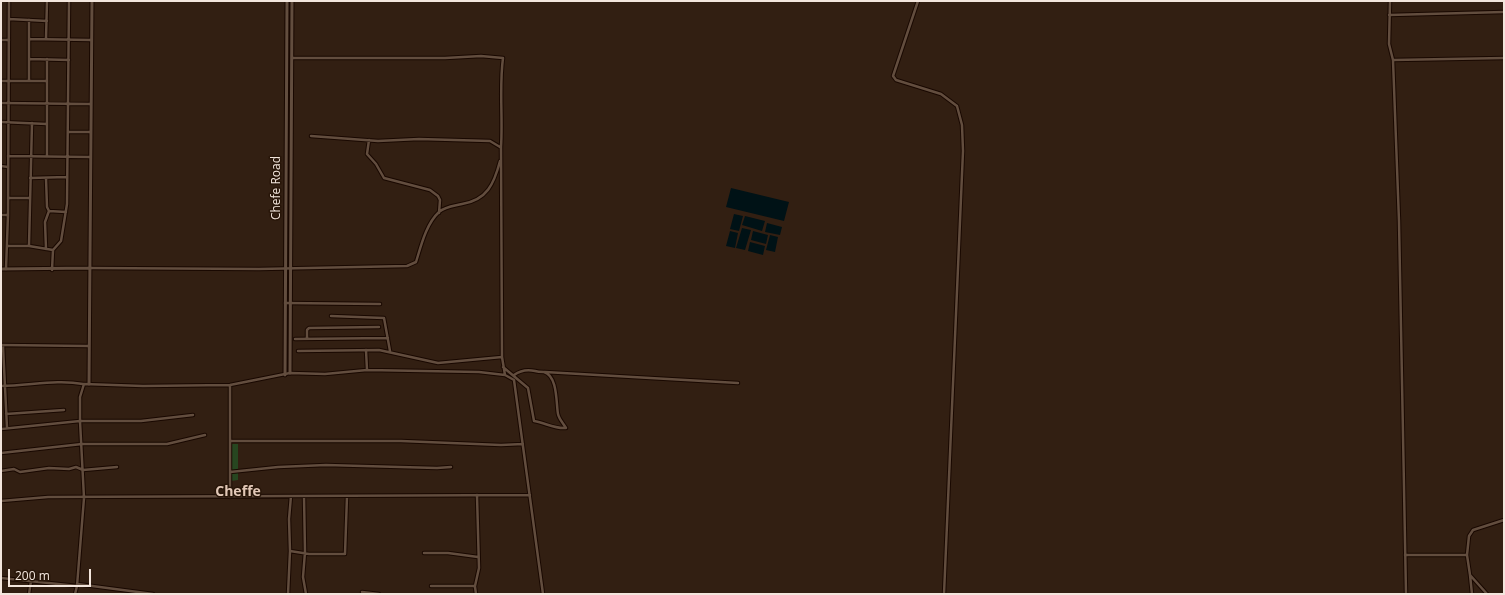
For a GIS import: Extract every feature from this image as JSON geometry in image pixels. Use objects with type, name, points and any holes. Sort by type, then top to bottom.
[{"type":"street","points":[[6,269],[8,215],[9,1]]},
{"type":"street","points":[[46,39],[47,1]]},
{"type":"street","points":[[52,270],[53,250],[61,241],[66,212],[70,40],[69,1]]},
{"type":"street","points":[[89,384],[88,346],[92,1]]},
{"type":"street","name":"Chefe Road","points":[[285,374],[287,1]]},
{"type":"street","name":"Chefe Road","points":[[290,373],[292,1]]},
{"type":"street","points":[[918,1],[893,76],[896,80],[941,94],[957,106],[962,125],[963,151],[944,594]]},
{"type":"street","points":[[1390,1],[1389,44],[1393,60],[1399,221],[1406,594]]},
{"type":"street","points":[[1389,15],[1504,12]]},
{"type":"street","points":[[9,19],[47,21]]},
{"type":"street","points":[[29,20],[29,81]]},
{"type":"street","points":[[29,39],[91,40]]},
{"type":"street","points":[[1,40],[9,40]]},
{"type":"street","points":[[292,58],[445,58],[481,56],[504,58],[500,85],[503,121],[501,157],[502,357],[504,375]]},
{"type":"street","points":[[1393,60],[1504,58]]},
{"type":"street","points":[[29,59],[69,60]]},
{"type":"street","points":[[47,157],[48,59]]},
{"type":"street","points":[[1,81],[47,81]]},
{"type":"street","points":[[1,103],[90,104]]},
{"type":"street","points":[[1,122],[47,124]]},
{"type":"street","points":[[29,246],[32,123]]},
{"type":"street","points":[[68,132],[90,132]]},
{"type":"street","points":[[311,136],[369,140],[419,139],[492,142],[501,147]]},
{"type":"street","points":[[1,269],[52,270],[89,268],[393,267],[416,263],[424,238],[438,213],[440,200],[435,192],[384,178],[376,164],[367,154],[369,140]]},
{"type":"street","points":[[8,156],[90,157]]},
{"type":"street","points":[[438,213],[450,206],[472,202],[481,198],[492,184],[501,157]]},
{"type":"street","points":[[1,166],[8,167]]},
{"type":"street","points":[[30,178],[67,177]]},
{"type":"street","points":[[46,178],[46,207],[49,211],[46,222],[46,249]]},
{"type":"street","points":[[8,198],[30,198]]},
{"type":"street","points":[[49,211],[66,212]]},
{"type":"street","points":[[1,215],[8,215]]},
{"type":"street","points":[[7,246],[29,246],[53,250]]},
{"type":"street","points":[[285,303],[380,304]]},
{"type":"street","points":[[331,316],[384,318],[390,352]]},
{"type":"street","points":[[307,339],[307,330],[309,328],[379,327]]},
{"type":"street","points":[[294,339],[388,338]]},
{"type":"street","points":[[6,428],[6,414],[2,386],[2,345],[88,346]]},
{"type":"street","points":[[298,351],[366,350],[390,352],[438,363],[502,357]]},
{"type":"street","points":[[366,350],[367,370]]},
{"type":"street","points":[[503,367],[528,388],[534,421],[546,423],[551,427],[566,428],[559,416],[558,399],[552,379],[544,372]]},
{"type":"street","points":[[2,386],[36,385],[46,382],[143,386],[230,385],[290,373],[325,374],[367,370],[450,371],[504,375],[514,380],[515,384],[543,594]]},
{"type":"street","points":[[514,375],[520,371],[529,370],[738,383]]},
{"type":"street","points":[[75,594],[84,498],[80,397],[84,384]]},
{"type":"street","points":[[230,385],[230,497]]},
{"type":"street","points":[[6,414],[64,410]]},
{"type":"street","points":[[1,429],[80,421],[141,421],[194,415]]},
{"type":"street","points":[[1,453],[82,444],[166,444],[205,435]]},
{"type":"street","points":[[230,441],[401,441],[501,445],[523,444]]},
{"type":"street","points":[[230,472],[244,469],[298,466],[437,468],[452,466]]},
{"type":"street","points":[[1,471],[14,469],[20,472],[57,468],[69,469],[76,467],[83,470],[117,467]]},
{"type":"street","points":[[476,594],[476,574],[479,572],[477,495]]},
{"type":"street","points":[[1,501],[48,497],[530,495]]},
{"type":"street","points":[[288,594],[290,551],[289,519],[291,496]]},
{"type":"street","points":[[304,496],[305,552],[303,577],[306,594]]},
{"type":"street","points":[[290,551],[345,554],[347,496]]},
{"type":"street","points":[[1472,594],[1467,555],[1469,536],[1473,530],[1504,520]]},
{"type":"street","points":[[424,554],[448,553],[478,557]]},
{"type":"street","points":[[1405,555],[1467,555]]},
{"type":"street","points":[[1470,575],[1487,594]]},
{"type":"street","points":[[1,578],[153,594]]},
{"type":"street","points":[[29,594],[31,581]]},
{"type":"street","points":[[431,586],[475,586]]},
{"type":"street","points":[[362,592],[379,594]]},
{"type":"green space","points":[[232,444],[238,444],[238,480],[231,481]]},
{"type":"shaded area","points":[[731,188],[789,202],[784,221],[726,207]]},
{"type":"shaded area","points":[[734,214],[743,216],[739,231],[730,229]]},
{"type":"shaded area","points":[[745,216],[765,221],[762,231],[742,225]]},
{"type":"shaded area","points":[[767,223],[782,227],[780,235],[765,232]]},
{"type":"shaded area","points":[[742,228],[751,230],[745,250],[736,248]]},
{"type":"shaded area","points":[[730,231],[738,233],[735,248],[726,246]]},
{"type":"shaded area","points":[[753,231],[768,235],[766,244],[751,240]]},
{"type":"shaded area","points":[[770,235],[778,237],[775,252],[766,250]]},
{"type":"shaded area","points":[[750,242],[765,246],[763,255],[748,251]]},
{"type":"district","name":"Cheffe","points":[[238,492]]}]
